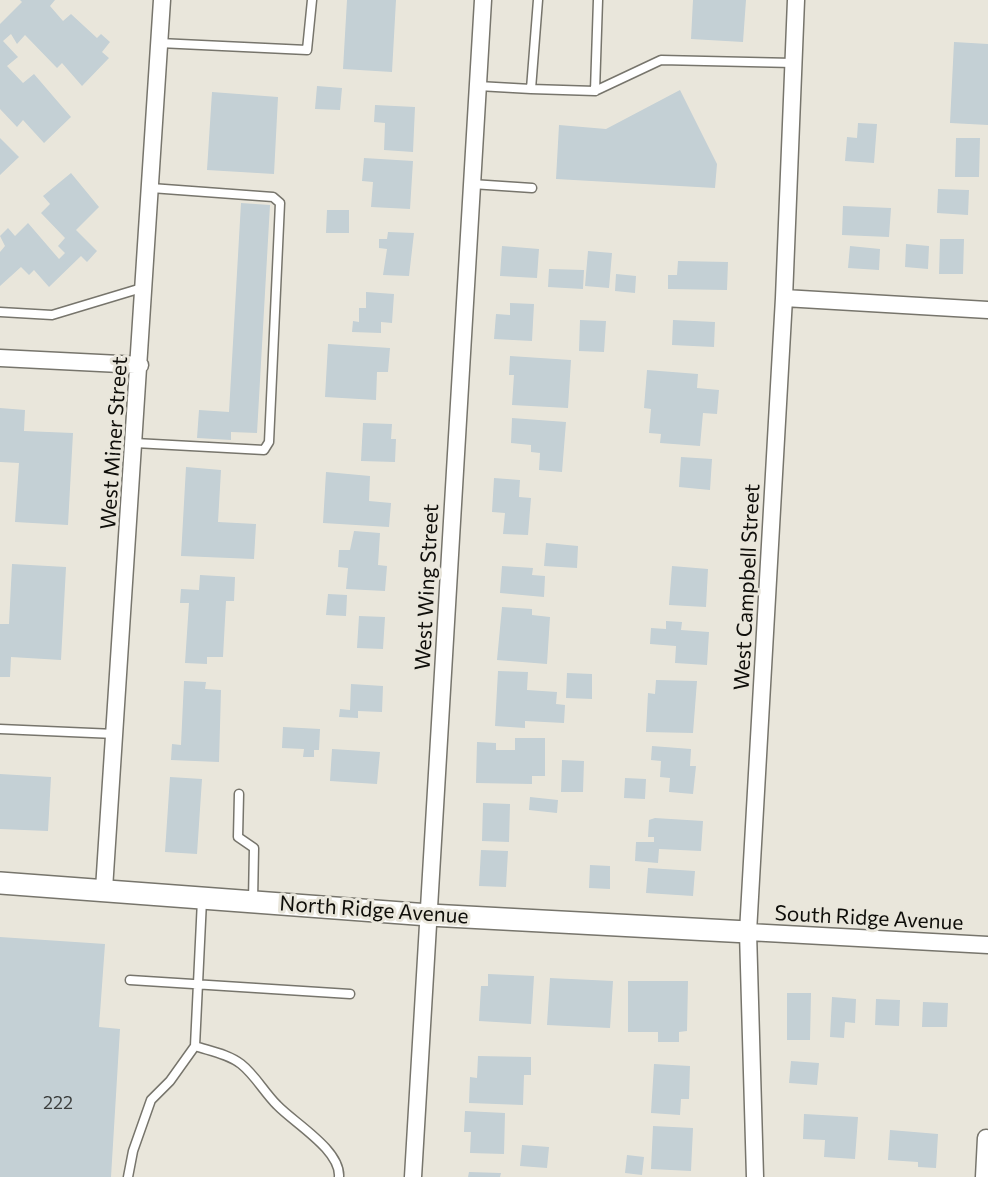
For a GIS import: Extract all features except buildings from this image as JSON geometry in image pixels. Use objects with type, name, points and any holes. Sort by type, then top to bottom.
[{"type":"street","name":"West Miner Street","points":[[104,889],[162,0]]},
{"type":"street","name":"West Wing Street","points":[[413,1177],[483,0]]},
{"type":"street","name":"West Campbell Street","points":[[755,1177],[748,932],[784,298],[796,0]]},
{"type":"street","points":[[784,298],[988,310]]},
{"type":"street","points":[[0,358],[140,365]]},
{"type":"street","name":"North Ridge Avenue","points":[[0,883],[429,915],[748,932]]},
{"type":"street","name":"South Ridge Avenue","points":[[748,932],[988,946]]},
{"type":"street","points":[[984,1177],[986,1138]]},
{"type":"lane","points":[[159,43],[307,50],[312,0]]},
{"type":"lane","points":[[531,89],[538,0]]},
{"type":"lane","points":[[595,91],[598,0]]},
{"type":"lane","points":[[478,86],[595,91],[661,60],[793,63]]},
{"type":"lane","points":[[472,184],[532,188]]},
{"type":"lane","points":[[135,443],[264,450],[269,442],[280,203],[273,197],[151,188]]},
{"type":"lane","points":[[0,312],[52,314],[145,287]]},
{"type":"lane","points":[[0,729],[115,734]]},
{"type":"lane","points":[[239,794],[238,838],[254,848],[253,901]]},
{"type":"lane","points":[[128,1177],[133,1151],[151,1100],[170,1081],[195,1046],[202,897]]},
{"type":"lane","points":[[131,980],[350,993]]},
{"type":"lane","points":[[195,1046],[226,1055],[241,1064],[276,1104],[320,1142],[340,1169],[339,1177]]}]
